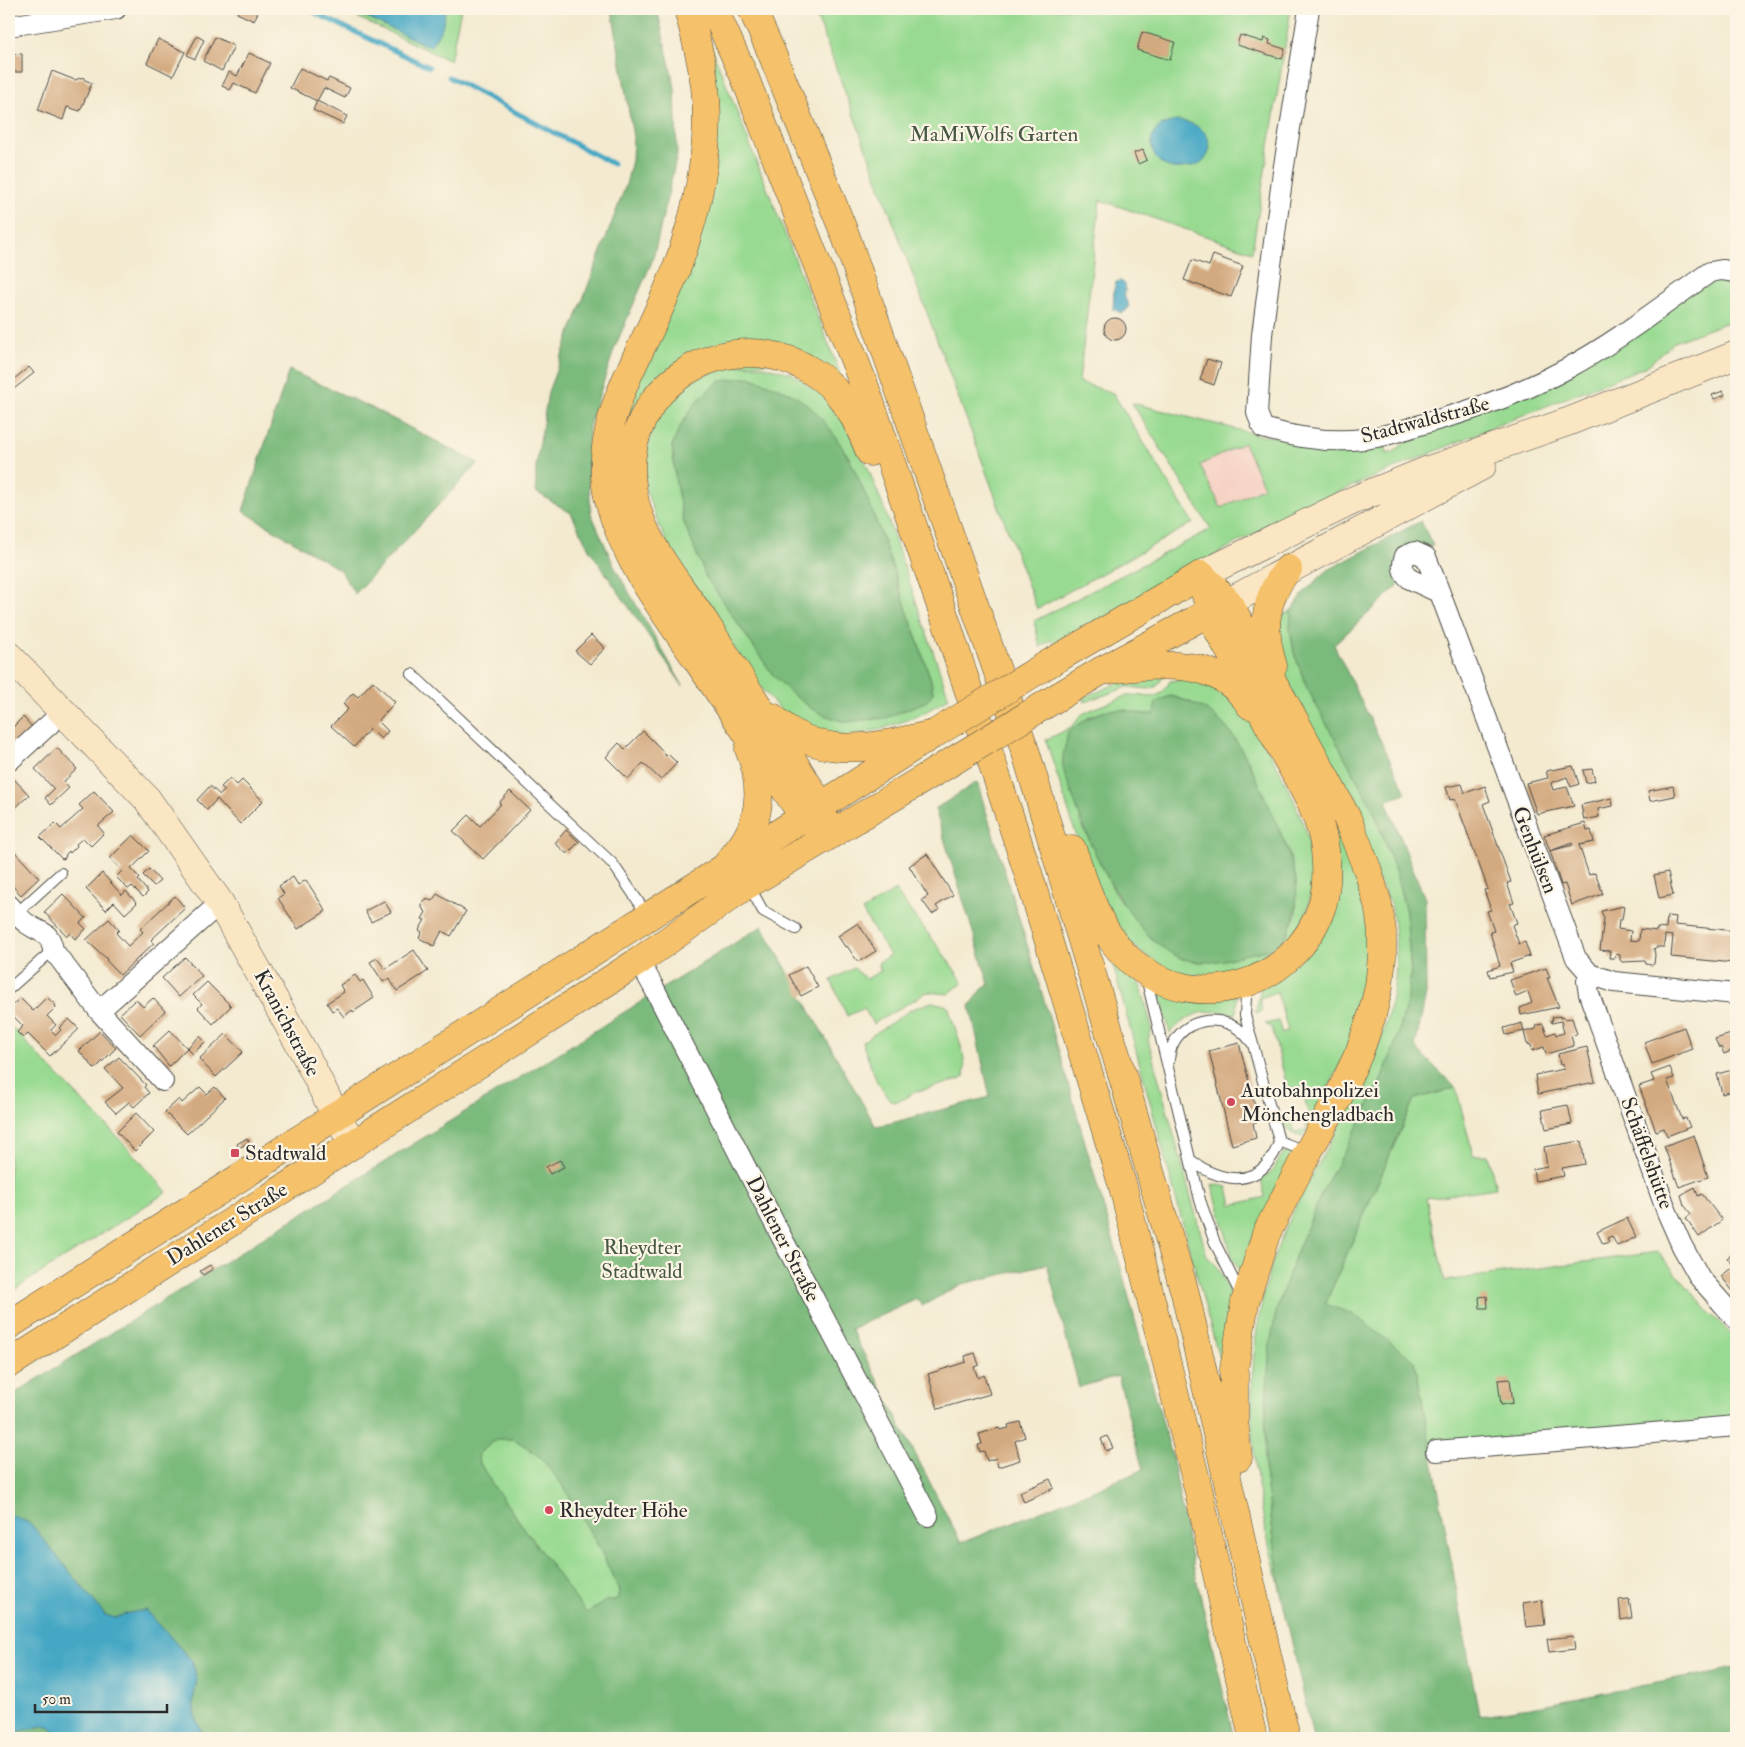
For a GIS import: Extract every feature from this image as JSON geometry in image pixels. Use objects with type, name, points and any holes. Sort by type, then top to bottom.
[{"type":"main road","points":[[688,9],[702,68],[705,90],[704,152],[699,187],[686,242],[675,273],[614,411],[607,439],[605,469],[609,503],[627,550],[659,605],[745,708],[803,740],[824,746],[867,747],[934,734]]},
{"type":"main road","points":[[714,9],[745,78],[866,390],[946,621],[1029,876],[1123,1187],[1198,1488],[1253,1738]]},
{"type":"main road","points":[[752,9],[846,237],[1026,753],[1185,1294],[1286,1738]]},
{"type":"main road","points":[[828,836],[745,708],[650,540],[639,516],[632,484],[632,466],[637,433],[651,405],[661,391],[688,369],[702,362],[719,356],[738,353],[768,355],[793,362],[808,369],[837,392],[857,421],[875,463],[896,523],[946,621]]},
{"type":"main road","name":"Stadtwaldstraße","points":[[1201,575],[1354,500],[1426,471],[1570,421],[1736,355]]},
{"type":"main road","name":"Stadtwaldstraße","points":[[1219,607],[1570,421]]},
{"type":"main road","points":[[1257,1608],[1249,1558],[1234,1420],[1234,1369],[1245,1302],[1266,1234],[1356,1061],[1372,1016],[1379,986],[1382,957],[1382,931],[1378,904],[1368,871],[1347,818],[1296,723],[1274,671],[1268,650],[1266,636],[1270,599],[1273,589],[1288,570]]},
{"type":"main road","points":[[1201,575],[1219,607],[1296,723]]},
{"type":"main road","name":"Dahlener Straße","points":[[9,1325],[934,734],[1048,664],[1201,575]]},
{"type":"main road","points":[[1026,753],[1062,821],[1098,918],[1118,949],[1145,972],[1169,984],[1205,990],[1222,989],[1249,983],[1280,965],[1294,953],[1305,938],[1322,906],[1325,889],[1325,848],[1315,812],[1219,607]]},
{"type":"main road","name":"Dahlener Straße","points":[[9,1364],[596,989],[748,885],[1101,671],[1219,607]]},
{"type":"main road","name":"Kranichstraße","points":[[9,656],[147,799],[220,903],[301,1048],[336,1116],[354,1144]]},
{"type":"main road","points":[[1101,671],[1152,666],[1175,666],[1200,669],[1219,677],[1232,686],[1247,701],[1301,784]]},
{"type":"main road","points":[[725,867],[746,839],[757,814],[759,800],[757,771],[745,708]]},
{"type":"street","points":[[9,26],[116,9]]},
{"type":"street","name":"Stadtwaldstraße","points":[[1310,9],[1282,172],[1262,335],[1257,413],[1263,428],[1291,436],[1348,440],[1385,435],[1470,411],[1568,368],[1629,330],[1710,272],[1722,270],[1736,272]]},
{"type":"street","name":"Genhülsen","points":[[1440,593],[1576,958],[1590,974]]},
{"type":"street","points":[[9,761],[63,712]]},
{"type":"street","points":[[99,1011],[220,903]]},
{"type":"street","points":[[13,909],[29,925],[47,933],[52,942],[53,950],[99,1011],[163,1081]]},
{"type":"street","name":"Dahlener Straße","points":[[639,961],[928,1516]]},
{"type":"street","points":[[1590,974],[1614,982],[1733,998]]},
{"type":"street","name":"Schäffelshütte","points":[[1590,974],[1587,982],[1592,1001],[1667,1212],[1682,1246],[1700,1278],[1736,1319]]},
{"type":"street","points":[[1436,1451],[1736,1426]]},
{"type":"lane","points":[[413,678],[612,864],[649,917]]},
{"type":"lane","points":[[13,909],[61,873]]},
{"type":"lane","points":[[748,885],[763,911],[796,929]]},
{"type":"lane","points":[[9,990],[53,950]]},
{"type":"lane","points":[[1145,972],[1200,1200],[1216,1244],[1245,1302]]},
{"type":"lane","points":[[1192,1161],[1199,1167],[1220,1177],[1247,1176],[1262,1168],[1277,1149],[1278,1141],[1245,1015],[1249,983]]},
{"type":"lane","points":[[1169,1068],[1171,1046],[1178,1035],[1204,1020],[1223,1021],[1233,1025],[1245,1034],[1253,1046]]},
{"type":"lane","points":[[1278,1141],[1308,1152]]},
{"type":"shaded area","points":[[1244,442],[1264,487],[1221,508],[1200,465]]},
{"type":"green space","points":[[340,9],[461,9],[450,61]]},
{"type":"green space","points":[[612,9],[657,9],[675,88],[677,155],[653,259],[615,347],[589,426],[588,469],[591,513],[615,568],[683,686],[589,549],[571,513],[536,492],[536,467],[548,392],[626,185],[632,160],[633,137]]},
{"type":"green space","name":"MaMiWolfs Garten","points":[[813,9],[1291,9],[1252,252],[1100,200],[1079,382],[1113,393],[1193,523],[1037,609],[822,30]]},
{"type":"green space","points":[[711,46],[843,381],[806,359],[670,372],[627,494],[721,664],[713,670],[657,585],[615,497],[619,419],[673,297]]},
{"type":"green space","points":[[1708,280],[1736,280],[1736,319],[1674,342],[1647,366],[1503,423],[1305,506],[1057,645],[1052,640],[1040,647],[1034,621],[1211,529],[1132,403],[1263,436],[1385,441],[1387,454],[1394,452],[1416,433],[1455,420]],"holes":[[[1244,443],[1264,487],[1221,508],[1200,465]]]},
{"type":"green space","points":[[738,365],[763,366],[791,373],[820,393],[838,411],[865,461],[885,511],[949,698],[920,715],[882,729],[854,735],[829,737],[788,718],[759,686],[677,562],[660,528],[645,488],[647,451],[652,428],[663,409],[690,382],[716,370]],"holes":[[[697,401],[805,403],[819,416],[849,457],[880,531],[931,680],[933,693],[791,693],[773,675],[706,577],[683,520],[676,483],[672,446],[681,425]]]},
{"type":"green space","points":[[289,370],[374,409],[478,463],[355,594],[340,570],[243,511]]},
{"type":"green space","points":[[749,377],[785,391],[804,402],[820,417],[848,457],[878,528],[931,680],[933,693],[927,701],[886,718],[845,722],[812,709],[791,693],[773,675],[706,577],[683,520],[672,446],[681,425],[697,401],[708,390],[720,381]]},
{"type":"green space","points":[[1421,521],[1433,546],[1408,550],[1403,581],[1334,645],[1406,793],[1386,801],[1425,899],[1426,994],[1415,1047],[1456,1088],[1414,1099],[1325,1304],[1353,1314],[1415,1361],[1479,1715],[1505,1712],[1736,1668],[1736,1738],[1313,1738],[1281,1593],[1265,1472],[1266,1404],[1270,1345],[1277,1307],[1298,1249],[1324,1188],[1382,1078],[1397,1039],[1406,1005],[1411,974],[1406,912],[1395,870],[1373,809],[1307,688],[1294,653],[1290,628],[1291,611],[1306,590],[1328,570]]},
{"type":"green space","points":[[1291,611],[1290,628],[1294,653],[1307,688],[1373,809],[1395,870],[1406,912],[1411,974],[1406,1005],[1397,1039],[1382,1078],[1324,1188],[1298,1249],[1277,1307],[1270,1345],[1266,1404],[1265,1472],[1281,1593],[1262,1513],[1254,1454],[1252,1390],[1257,1326],[1263,1295],[1283,1234],[1297,1203],[1362,1084],[1375,1053],[1386,1021],[1394,987],[1396,957],[1392,908],[1278,661],[1274,619]]},
{"type":"green space","points":[[1183,670],[1245,707],[1294,800],[1307,834],[1313,861],[1313,885],[1306,915],[1294,935],[1263,961],[1243,971],[1223,976],[1184,975],[1162,967],[1128,942],[1095,894],[1046,740],[1070,727],[1079,716],[1094,708],[1127,696],[1155,696],[1165,689],[1170,681],[1180,680]],"holes":[[[1171,696],[1191,702],[1231,733],[1249,762],[1288,850],[1296,878],[1296,914],[1284,940],[1250,953],[1212,962],[1184,959],[1151,938],[1116,895],[1080,821],[1087,718],[1110,710],[1154,714],[1162,699]]]},
{"type":"green space","points":[[1164,676],[1156,687],[1150,689],[1127,687],[1085,702],[1083,698],[1127,679]]},
{"type":"green space","points":[[1171,696],[1209,712],[1229,731],[1246,757],[1283,838],[1293,866],[1297,896],[1291,925],[1285,937],[1279,944],[1269,949],[1224,960],[1199,962],[1184,959],[1164,949],[1146,933],[1129,912],[1100,863],[1079,815],[1063,766],[1063,753],[1068,732],[1095,715],[1109,710],[1126,710],[1153,714],[1156,703]]},
{"type":"green space","points":[[1308,762],[1373,909],[1370,1006],[1303,1137],[1291,1132],[1284,1122],[1291,1120],[1295,1132],[1307,1129],[1304,1116],[1308,1113],[1302,1087],[1288,1090],[1272,1028],[1265,1024],[1278,1021],[1282,1033],[1288,1030],[1277,992],[1260,998],[1262,1011],[1256,1013],[1256,1010],[1261,987],[1323,921]]},
{"type":"green space","name":"Rheydter Stadtwald","points":[[977,782],[1042,993],[1116,1250],[1173,1460],[1187,1539],[1234,1738],[205,1738],[195,1717],[193,1701],[197,1679],[192,1661],[146,1610],[115,1618],[105,1615],[31,1524],[9,1514],[9,1397],[762,926],[876,1127],[990,1097],[970,1006],[984,987],[989,984],[935,809]],"holes":[[[1047,1264],[1079,1387],[1118,1376],[1143,1470],[961,1543],[851,1329],[917,1299],[922,1306],[962,1284]],[[497,1439],[514,1439],[528,1448],[541,1458],[564,1487],[600,1549],[619,1590],[618,1598],[607,1600],[587,1613],[580,1605],[492,1484],[478,1460],[479,1453]]]},
{"type":"green space","points":[[895,890],[963,983],[948,994],[927,992],[873,1024],[864,1008],[847,1016],[831,980],[854,968],[866,979],[881,971],[878,963],[890,955],[862,911]]},
{"type":"green space","points":[[1109,950],[1133,972],[1142,990],[1152,1028],[1148,1040],[1207,1256],[1217,1266],[1236,1306],[1230,1399]]},
{"type":"green space","points":[[1158,987],[1237,994],[1236,1015],[1217,1011],[1200,1013],[1185,1020],[1170,1033]]},
{"type":"green space","points":[[932,1002],[949,1008],[964,1060],[964,1077],[912,1093],[904,1099],[893,1102],[877,1082],[862,1042],[912,1009]]},
{"type":"green space","points":[[9,1024],[129,1149],[167,1192],[9,1293]]},
{"type":"green space","points":[[1456,1088],[1473,1155],[1488,1155],[1496,1188],[1426,1198],[1445,1281],[1658,1252],[1708,1311],[1736,1339],[1736,1423],[1432,1451],[1325,1305],[1414,1099]]},
{"type":"green space","points":[[1284,1152],[1297,1156],[1245,1278],[1233,1260],[1212,1184],[1228,1187],[1232,1205],[1265,1197],[1261,1179],[1271,1172]]},
{"type":"green space","points":[[497,1439],[514,1439],[528,1448],[541,1458],[564,1487],[600,1549],[619,1590],[618,1598],[587,1614],[580,1605],[492,1484],[478,1460],[479,1453]]},
{"type":"green space","points":[[49,1726],[59,1737],[64,1738],[9,1738],[9,1734]]},
{"type":"water","points":[[349,9],[446,9],[442,28],[430,47]]},
{"type":"water","points":[[1176,121],[1189,123],[1200,128],[1206,135],[1210,144],[1209,152],[1204,160],[1195,165],[1178,168],[1164,165],[1156,158],[1152,148],[1154,133],[1163,125]]},
{"type":"water","points":[[1120,281],[1125,284],[1125,298],[1129,305],[1126,311],[1121,313],[1113,309],[1114,289],[1116,282]]},
{"type":"water","points":[[9,1514],[31,1524],[105,1615],[115,1618],[146,1610],[192,1661],[197,1679],[193,1701],[195,1717],[205,1738],[64,1738],[59,1737],[49,1726],[9,1734]]},
{"type":"building","points":[[239,9],[251,9],[258,12],[254,21],[237,13]]},
{"type":"building","points":[[1142,32],[1175,42],[1170,60],[1137,50]]},
{"type":"building","points":[[1240,35],[1263,42],[1264,38],[1270,40],[1269,44],[1285,49],[1282,59],[1237,45]]},
{"type":"building","points":[[197,36],[204,40],[195,59],[187,55]]},
{"type":"building","points":[[215,37],[234,46],[222,71],[203,61]]},
{"type":"building","points":[[158,39],[185,52],[173,76],[147,63]]},
{"type":"building","points":[[9,53],[22,54],[22,72],[9,72]]},
{"type":"building","points":[[249,53],[270,63],[255,93],[234,83],[230,90],[222,86],[229,72],[237,76]]},
{"type":"building","points":[[300,68],[327,81],[329,78],[350,88],[345,98],[324,88],[317,101],[290,88]]},
{"type":"building","points":[[52,71],[75,80],[83,77],[92,83],[80,111],[67,107],[63,120],[38,110]]},
{"type":"building","points":[[317,101],[347,116],[343,124],[313,110]]},
{"type":"building","points":[[1143,150],[1147,160],[1138,164],[1134,153]]},
{"type":"building","points":[[1213,255],[1243,266],[1231,297],[1184,280],[1192,260],[1209,266]]},
{"type":"building","points":[[1111,318],[1119,318],[1126,325],[1126,333],[1119,340],[1111,340],[1104,333],[1104,325]]},
{"type":"building","points":[[1207,359],[1221,363],[1214,385],[1200,380]]},
{"type":"building","points":[[29,367],[34,373],[10,392],[9,383]]},
{"type":"building","points":[[1723,391],[1725,395],[1714,399],[1712,395]]},
{"type":"building","points":[[591,635],[605,648],[590,664],[575,651]]},
{"type":"building","points":[[373,681],[395,702],[378,721],[388,731],[381,739],[370,729],[354,747],[331,726],[348,709],[343,704],[353,693],[358,697]]},
{"type":"building","points":[[23,717],[34,729],[9,753],[9,731]]},
{"type":"building","points":[[643,731],[666,756],[668,754],[677,763],[661,780],[643,763],[628,779],[606,757],[619,743],[625,749]]},
{"type":"building","points":[[57,748],[77,769],[63,782],[69,788],[51,805],[45,798],[54,789],[35,769]]},
{"type":"building","points":[[1573,766],[1579,784],[1571,787],[1567,777],[1551,783],[1553,790],[1567,787],[1574,806],[1537,814],[1526,783],[1548,778],[1546,771]]},
{"type":"building","points":[[1592,769],[1595,781],[1586,783],[1583,770]]},
{"type":"building","points":[[230,778],[237,785],[242,780],[263,801],[240,824],[217,799],[207,810],[197,800],[210,786],[220,795],[225,790],[221,787]]},
{"type":"building","points":[[14,779],[29,795],[12,811],[9,808],[9,783]]},
{"type":"building","points":[[1462,784],[1465,793],[1485,786],[1490,801],[1483,804],[1511,882],[1507,883],[1514,903],[1510,904],[1517,923],[1512,925],[1519,944],[1525,942],[1530,956],[1510,963],[1513,972],[1490,977],[1488,970],[1500,966],[1490,932],[1494,931],[1487,911],[1491,910],[1484,890],[1488,889],[1455,799],[1450,800],[1446,787]]},
{"type":"building","points":[[1673,786],[1675,796],[1650,801],[1648,791]]},
{"type":"building","points":[[94,791],[114,812],[98,826],[104,833],[91,846],[83,838],[62,859],[40,837],[55,823],[61,829],[83,809],[79,805]]},
{"type":"building","points":[[510,791],[530,810],[483,859],[453,831],[469,815],[480,826],[501,804],[499,803]]},
{"type":"building","points":[[1612,798],[1613,806],[1598,809],[1599,817],[1584,820],[1581,805]]},
{"type":"building","points":[[1585,823],[1587,831],[1591,830],[1594,842],[1579,845],[1589,875],[1595,873],[1603,894],[1572,905],[1565,884],[1561,885],[1544,835]],"holes":[[[1572,843],[1573,845],[1550,851]]]},
{"type":"building","points":[[566,830],[579,842],[567,854],[555,843]]},
{"type":"building","points":[[133,835],[149,851],[131,869],[140,878],[138,880],[148,892],[143,897],[132,886],[128,889],[116,877],[122,871],[110,858]]},
{"type":"building","points":[[14,851],[39,878],[21,895],[9,882],[9,856]]},
{"type":"building","points":[[927,854],[953,895],[936,906],[939,910],[932,914],[922,900],[928,896],[909,866]]},
{"type":"building","points":[[149,869],[160,881],[154,886],[143,875]]},
{"type":"building","points":[[1668,872],[1673,895],[1659,898],[1654,875]]},
{"type":"building","points":[[102,873],[122,895],[126,891],[137,903],[125,914],[114,902],[106,910],[86,889]]},
{"type":"building","points":[[293,877],[298,885],[306,880],[326,911],[298,929],[278,898],[284,894],[279,886]]},
{"type":"building","points":[[63,894],[86,918],[80,923],[86,929],[75,939],[70,933],[67,936],[44,912]]},
{"type":"building","points":[[437,894],[466,911],[451,936],[442,931],[434,946],[419,938],[422,932],[419,930],[425,920],[422,919],[426,912],[422,908],[422,903],[426,899],[432,901]]},
{"type":"building","points":[[175,896],[185,908],[151,940],[154,943],[120,975],[107,959],[86,940],[109,919],[119,930],[116,933],[128,946],[143,932],[140,929]]},
{"type":"building","points":[[384,901],[391,912],[371,922],[365,911]]},
{"type":"building","points":[[1624,906],[1622,920],[1619,920],[1618,929],[1631,931],[1630,940],[1639,941],[1640,929],[1657,931],[1657,928],[1666,929],[1667,916],[1676,917],[1675,925],[1736,931],[1734,963],[1671,957],[1673,936],[1665,935],[1664,947],[1656,947],[1654,949],[1654,964],[1652,965],[1646,964],[1645,961],[1622,962],[1620,955],[1616,954],[1615,958],[1609,958],[1610,951],[1600,950],[1604,918],[1601,911]]},
{"type":"building","points":[[858,923],[876,951],[858,962],[838,936]]},
{"type":"building","points":[[414,950],[428,971],[397,991],[389,978],[383,982],[370,962],[377,958],[385,969]]},
{"type":"building","points":[[185,957],[202,976],[179,997],[162,978]]},
{"type":"building","points":[[806,966],[818,987],[801,996],[789,975]]},
{"type":"building","points":[[1546,968],[1550,978],[1547,978],[1559,1007],[1521,1015],[1520,1008],[1532,1003],[1528,992],[1516,997],[1510,980]]},
{"type":"building","points":[[355,975],[360,982],[363,980],[374,998],[353,1012],[352,1010],[344,1017],[337,1008],[332,1011],[327,1003],[344,992],[340,985]]},
{"type":"building","points":[[207,982],[231,1006],[213,1024],[198,1008],[202,1004],[193,995]]},
{"type":"building","points":[[47,997],[54,1002],[56,1007],[47,1016],[56,1025],[51,1030],[56,1035],[61,1030],[59,1028],[69,1019],[79,1029],[50,1056],[28,1034],[23,1038],[17,1032],[23,1026],[9,1012],[9,1008],[20,998],[33,1011]]},
{"type":"building","points":[[153,998],[165,1011],[140,1035],[120,1014],[136,999],[143,1007]]},
{"type":"building","points":[[1560,1016],[1560,1018],[1564,1017],[1565,1019],[1572,1018],[1577,1034],[1571,1036],[1574,1046],[1546,1054],[1544,1047],[1532,1051],[1531,1045],[1527,1044],[1524,1032],[1536,1029],[1537,1025],[1543,1024],[1547,1035],[1555,1032],[1556,1035],[1564,1033],[1561,1021],[1552,1023],[1551,1020],[1553,1020],[1552,1017]]},
{"type":"building","points":[[1522,1023],[1524,1031],[1506,1035],[1504,1028]]},
{"type":"building","points":[[1684,1027],[1692,1049],[1652,1064],[1644,1042]]},
{"type":"building","points":[[170,1030],[187,1048],[169,1066],[153,1046]]},
{"type":"building","points":[[100,1031],[116,1048],[95,1069],[79,1051]]},
{"type":"building","points":[[226,1034],[243,1052],[216,1077],[199,1059]]},
{"type":"building","points":[[1731,1034],[1736,1049],[1724,1054],[1715,1039]]},
{"type":"building","points":[[200,1036],[205,1042],[193,1054],[187,1048]]},
{"type":"building","points":[[1239,1043],[1259,1121],[1253,1123],[1256,1138],[1232,1145],[1209,1051]]},
{"type":"building","points":[[1587,1047],[1595,1082],[1538,1094],[1535,1075],[1564,1069],[1563,1064],[1560,1065],[1558,1054]]},
{"type":"building","points":[[119,1057],[146,1085],[144,1087],[149,1093],[134,1107],[129,1102],[116,1113],[105,1102],[123,1088],[105,1069]]},
{"type":"building","points":[[1670,1067],[1674,1078],[1667,1080],[1682,1119],[1686,1118],[1690,1127],[1667,1136],[1664,1128],[1656,1131],[1639,1086],[1654,1081],[1651,1074]]},
{"type":"building","points":[[1736,1069],[1736,1090],[1722,1094],[1717,1074]]},
{"type":"building","points":[[200,1087],[207,1094],[215,1087],[225,1098],[187,1134],[165,1112],[179,1099],[182,1103]]},
{"type":"building","points":[[1568,1105],[1572,1124],[1546,1129],[1542,1110]]},
{"type":"building","points":[[136,1113],[154,1132],[135,1151],[117,1132]]},
{"type":"building","points":[[1694,1135],[1708,1177],[1679,1187],[1664,1146]]},
{"type":"building","points":[[247,1138],[249,1142],[239,1148],[237,1144]]},
{"type":"building","points":[[1581,1141],[1585,1164],[1562,1168],[1564,1176],[1535,1181],[1533,1169],[1547,1166],[1544,1147]]},
{"type":"building","points":[[560,1160],[564,1167],[550,1174],[546,1167]]},
{"type":"building","points":[[1695,1187],[1698,1196],[1702,1194],[1722,1220],[1699,1237],[1686,1218],[1691,1214],[1684,1205],[1681,1195]]},
{"type":"building","points":[[1627,1218],[1636,1237],[1617,1246],[1612,1236],[1607,1238],[1609,1242],[1603,1244],[1597,1232]]},
{"type":"building","points":[[1736,1251],[1736,1295],[1721,1276],[1734,1266],[1727,1258]]},
{"type":"building","points":[[210,1265],[213,1269],[203,1275],[200,1271]]},
{"type":"building","points":[[1487,1296],[1488,1308],[1480,1308],[1479,1297]]},
{"type":"building","points":[[975,1353],[979,1365],[974,1367],[978,1378],[984,1375],[990,1394],[938,1409],[928,1374],[966,1362],[965,1356]]},
{"type":"building","points":[[1510,1379],[1513,1403],[1501,1405],[1498,1380]]},
{"type":"building","points":[[1020,1422],[1025,1437],[1015,1441],[1020,1460],[998,1467],[996,1458],[987,1461],[984,1451],[980,1452],[978,1445],[982,1444],[979,1434],[999,1428],[1000,1430],[1009,1428],[1008,1425]]},
{"type":"building","points":[[1107,1436],[1113,1448],[1106,1451],[1101,1439]]},
{"type":"building","points":[[1050,1479],[1054,1488],[1024,1502],[1020,1492]]},
{"type":"building","points":[[1629,1599],[1632,1618],[1621,1620],[1619,1600]]},
{"type":"building","points":[[1542,1600],[1545,1625],[1526,1627],[1523,1603]]},
{"type":"building","points":[[1573,1636],[1575,1649],[1549,1652],[1547,1639]]},
{"type":"waterway","points":[[315,13],[429,67]]},
{"type":"waterway","points":[[449,77],[613,164]]},
{"type":"place","name":"Autobahnpolizei Mönchengladbach","points":[[1231,1102]]},
{"type":"place","name":"Stadtwald","points":[[235,1153]]},
{"type":"place","name":"Rheydter Höhe","points":[[549,1510]]}]
